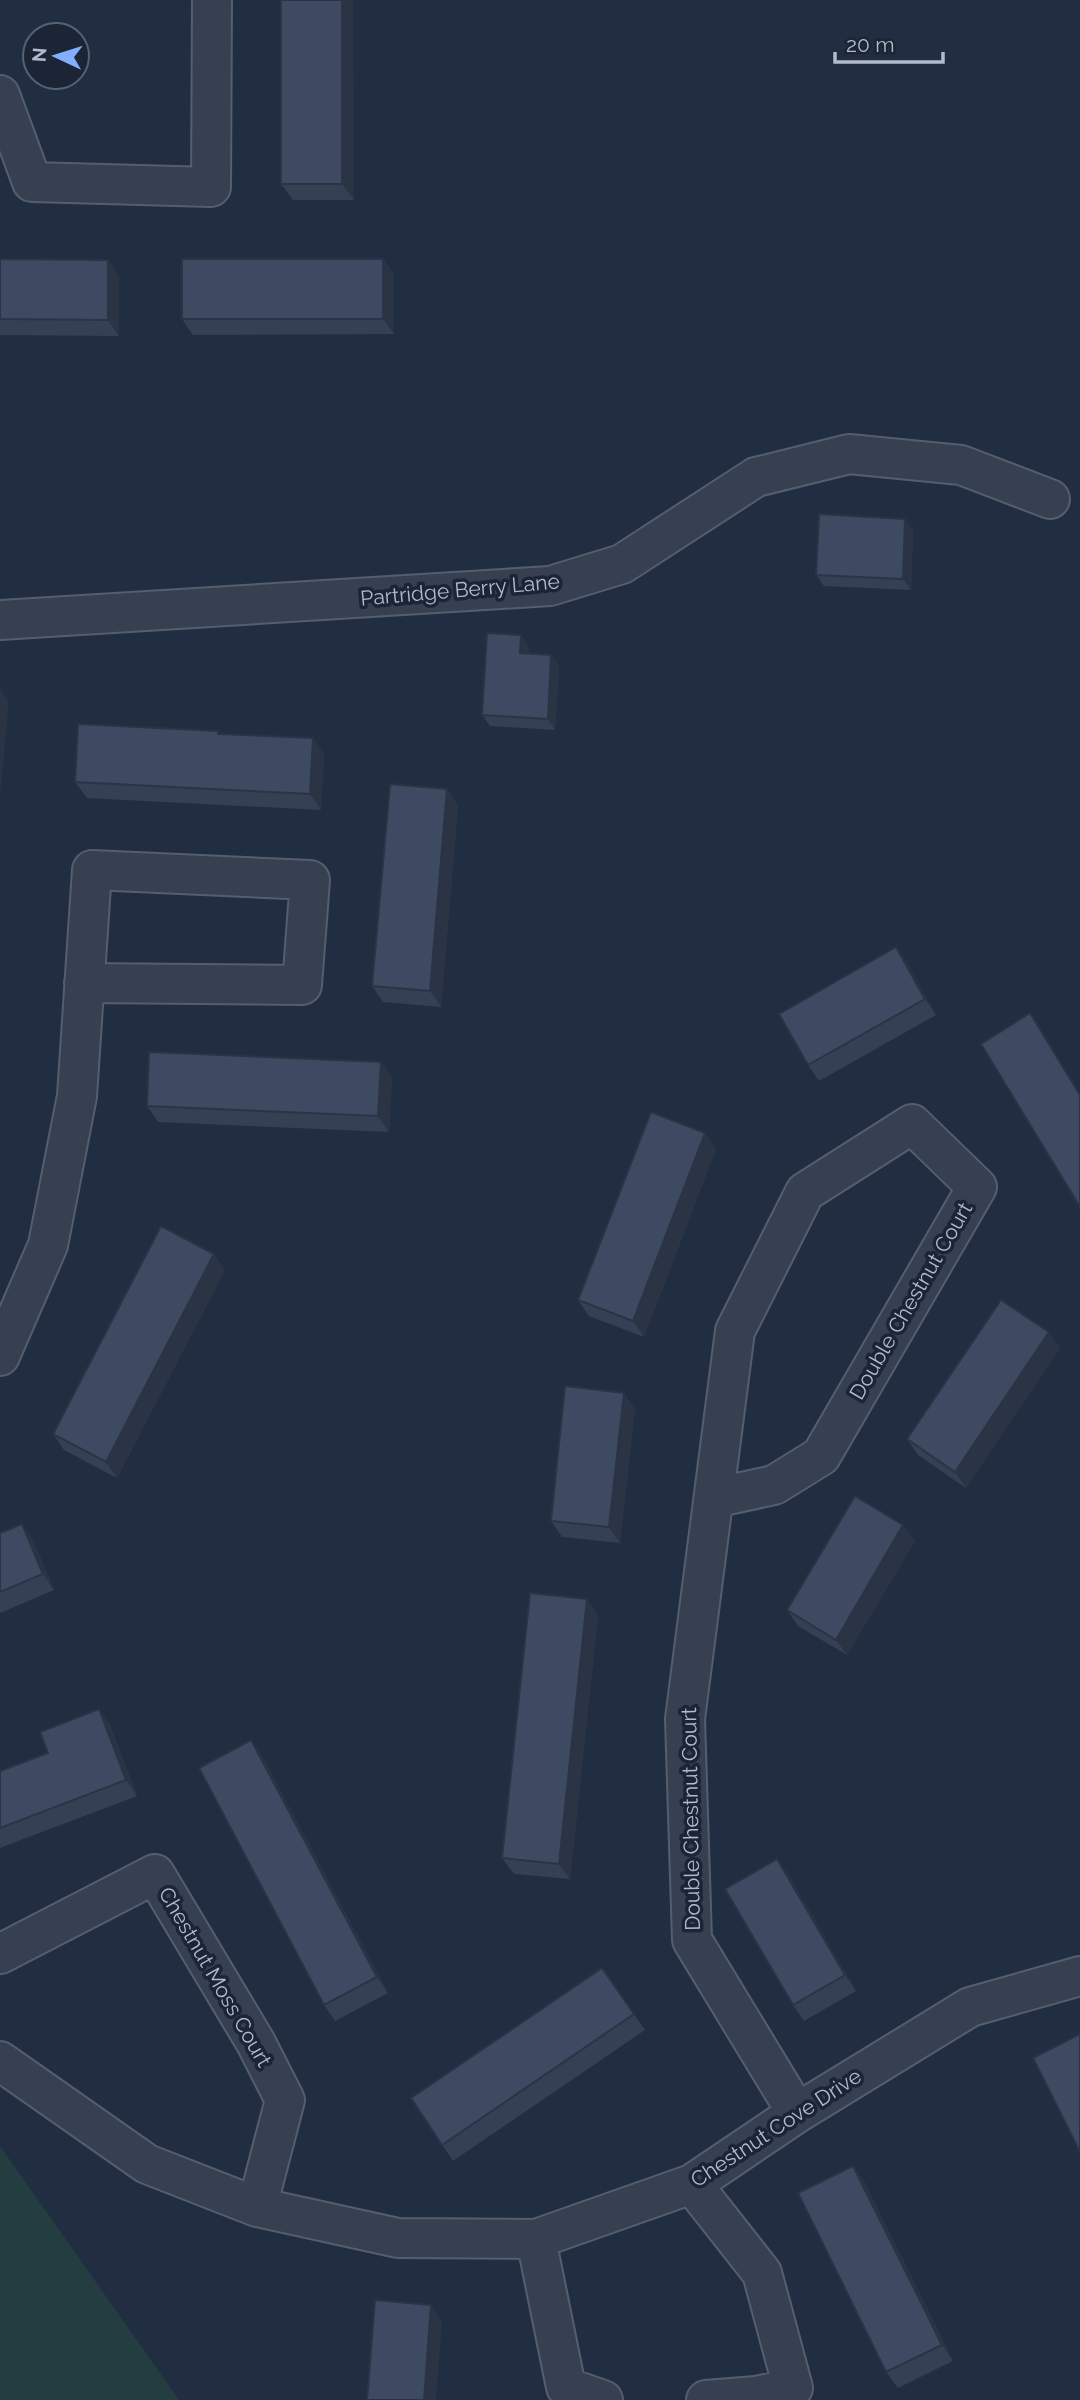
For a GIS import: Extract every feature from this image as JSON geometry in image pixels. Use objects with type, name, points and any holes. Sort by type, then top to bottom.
[{"type":"street","points":[[0,95],[32,182],[211,187],[212,0]]},
{"type":"street","name":"Partridge Berry Lane","points":[[0,620],[550,586],[622,564],[756,477],[849,454],[961,465],[1050,499]]},
{"type":"street","points":[[0,1356],[48,1245],[77,1096],[92,870],[310,880],[302,985],[85,983]]},
{"type":"street","name":"Double Chestnut Court","points":[[714,1498],[774,1485],[821,1456],[977,1187],[912,1124],[805,1192],[735,1331],[685,1719],[692,1940],[797,2113]]},
{"type":"street","name":"Chestnut Moss Court","points":[[0,1954],[155,1874],[256,2043],[285,2100],[257,2207]]},
{"type":"street","name":"Chestnut Cove Drive","points":[[0,2061],[147,2164],[257,2207],[398,2238],[536,2239],[692,2184],[797,2113],[970,2007],[1080,1976]]},
{"type":"street","points":[[692,2184],[762,2273],[793,2388],[756,2396],[706,2400]]},
{"type":"street","points":[[536,2239],[566,2387],[603,2400]]},
{"type":"green space","points":[[0,2146],[179,2400],[0,2400]]},
{"type":"building","points":[[281,0],[342,0],[342,184],[281,184]]},
{"type":"building","points":[[0,259],[108,260],[108,320],[0,319]]},
{"type":"building","points":[[182,259],[383,259],[383,319],[182,319]]},
{"type":"building","points":[[819,514],[905,519],[903,579],[816,575]]},
{"type":"building","points":[[487,633],[521,635],[520,653],[551,655],[548,719],[482,715]]},
{"type":"building","points":[[78,724],[313,738],[310,794],[75,782]]},
{"type":"building","points":[[390,784],[447,789],[430,991],[372,986]]},
{"type":"building","points":[[896,947],[925,999],[808,1065],[779,1014]]},
{"type":"building","points":[[1030,1013],[1080,1095],[1080,1207],[981,1044]]},
{"type":"building","points":[[149,1052],[381,1062],[378,1116],[147,1106]]},
{"type":"building","points":[[651,1112],[705,1133],[633,1321],[578,1300]]},
{"type":"building","points":[[161,1226],[214,1254],[106,1462],[53,1434]]},
{"type":"building","points":[[1001,1300],[1049,1332],[955,1472],[907,1439]]},
{"type":"building","points":[[565,1386],[624,1393],[609,1527],[551,1521]]},
{"type":"building","points":[[855,1496],[903,1525],[836,1640],[787,1610]]},
{"type":"building","points":[[22,1524],[43,1574],[0,1592],[0,1533]]},
{"type":"building","points":[[530,1593],[587,1599],[559,1864],[502,1858]]},
{"type":"building","points":[[99,1709],[126,1780],[0,1828],[0,1771],[48,1753],[40,1732]]},
{"type":"building","points":[[251,1740],[377,1977],[324,2005],[199,1768]]},
{"type":"building","points":[[777,1859],[845,1975],[793,2005],[725,1889]]},
{"type":"building","points":[[602,1968],[634,2014],[442,2145],[411,2098]]},
{"type":"building","points":[[1080,2034],[1080,2152],[1033,2058]]},
{"type":"building","points":[[853,2166],[942,2345],[886,2372],[798,2193]]},
{"type":"building","points":[[375,2300],[431,2305],[424,2400],[367,2400]]}]
